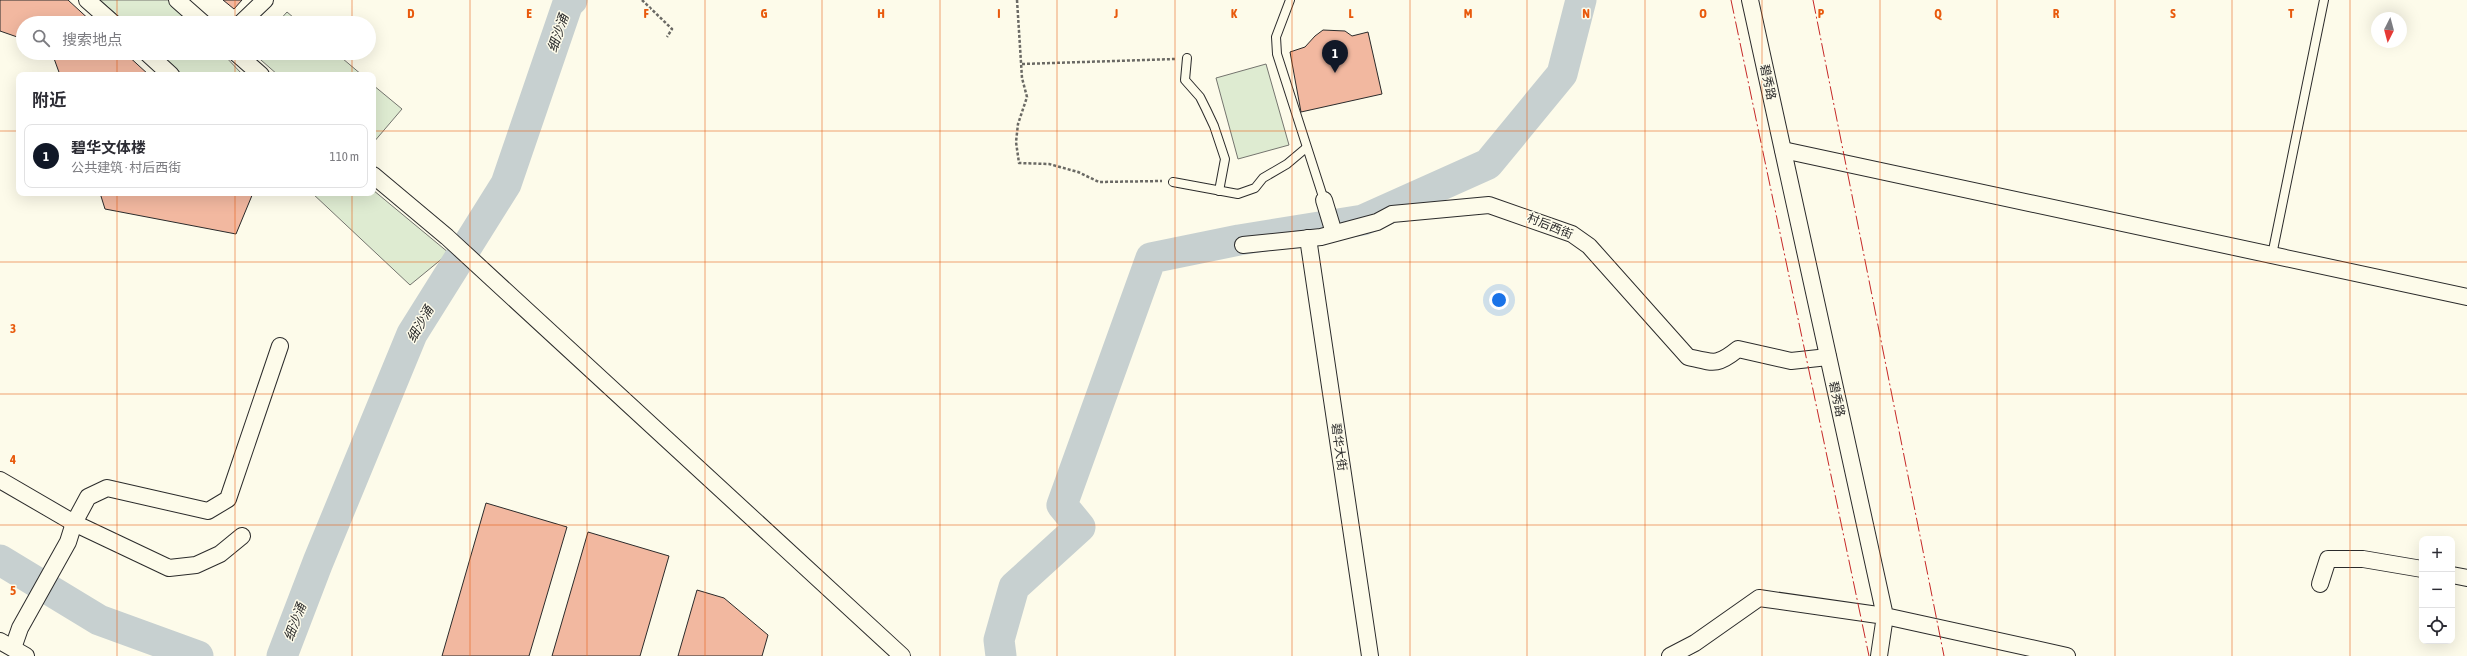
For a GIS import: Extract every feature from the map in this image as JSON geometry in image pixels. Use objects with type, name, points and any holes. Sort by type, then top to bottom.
[{"type":"street","points":[[87,0],[105,16]]},
{"type":"street","points":[[177,0],[195,16]]},
{"type":"street","points":[[249,16],[266,0]]},
{"type":"street","name":"碧秀路","points":[[1750,0],[1885,616]]},
{"type":"street","points":[[155,60],[168,72]]},
{"type":"street","points":[[244,60],[258,72]]},
{"type":"street","points":[[1783,150],[2467,297]]},
{"type":"street","points":[[376,178],[447,237],[482,271],[902,656]]},
{"type":"street","points":[[1324,200],[1333,233]]},
{"type":"street","name":"村后西街","points":[[1243,246],[1308,238],[1333,233],[1377,222],[1392,214],[1489,205],[1572,234],[1589,246],[1688,357],[1710,362],[1723,361],[1738,349],[1791,361],[1828,357]]},
{"type":"street","name":"碧华大街","points":[[1308,238],[1370,656]]},
{"type":"street","points":[[13,648],[20,628],[68,542],[74,523],[88,496],[107,488],[208,511],[228,499],[280,346]]},
{"type":"street","points":[[0,480],[74,523],[169,568],[196,565],[220,554],[242,536]]},
{"type":"street","points":[[2320,584],[2328,559],[2363,559],[2419,569]]},
{"type":"street","points":[[2455,576],[2467,578]]},
{"type":"street","points":[[1670,656],[1695,643],[1759,598],[1885,616],[2067,656]]},
{"type":"street","points":[[1879,656],[1885,616]]},
{"type":"lane","points":[[1290,0],[1276,37],[1277,54],[1324,200]]},
{"type":"lane","points":[[2272,255],[2324,0]]},
{"type":"lane","points":[[1187,58],[1185,80],[1200,97],[1214,126],[1225,159],[1219,191]]},
{"type":"lane","points":[[1173,182],[1238,194],[1255,188],[1263,178],[1287,164],[1306,148]]},
{"type":"path","points":[[642,0],[672,29],[668,37]]},
{"type":"path","points":[[1017,0],[1022,64],[1027,98],[1017,130],[1016,142],[1019,163],[1049,164],[1078,172],[1099,182],[1173,182]]},
{"type":"path","points":[[1022,64],[1187,58]]},
{"type":"green space","points":[[100,0],[170,0],[187,16],[118,16]]},
{"type":"green space","points":[[287,12],[292,16],[283,16]]},
{"type":"green space","points":[[166,60],[229,60],[240,72],[180,72]]},
{"type":"green space","points":[[261,60],[344,60],[358,72],[275,72]]},
{"type":"green space","points":[[1266,64],[1289,145],[1238,159],[1216,78]]},
{"type":"green space","points":[[376,87],[402,109],[376,139]]},
{"type":"green space","points":[[376,192],[449,253],[410,285],[315,196],[376,196]]},
{"type":"building","points":[[0,0],[68,0],[85,16],[16,16],[16,37],[0,31]]},
{"type":"building","points":[[223,0],[242,0],[234,9]]},
{"type":"building","points":[[1323,30],[1345,31],[1352,36],[1368,32],[1382,94],[1301,112],[1290,52],[1305,47]]},
{"type":"building","points":[[55,60],[133,60],[146,72],[59,72]]},
{"type":"building","points":[[101,196],[252,196],[236,234],[105,209]]},
{"type":"building","points":[[486,503],[567,527],[529,656],[442,656]]},
{"type":"building","points":[[588,532],[669,556],[640,656],[552,656]]},
{"type":"building","points":[[697,590],[724,598],[768,635],[762,656],[678,656]]},
{"type":"waterway","name":"细沙涌","points":[[282,656],[318,562],[412,334],[506,184],[568,3],[572,0]]},
{"type":"waterway","points":[[1001,656],[999,640],[1014,587],[1080,527],[1062,505],[1151,258],[1239,240],[1363,220],[1488,164],[1562,74],[1581,0]]},
{"type":"waterway","points":[[0,560],[99,620],[198,656]]},
{"type":"power","points":[[1731,0],[1869,656]]},
{"type":"power","points":[[1813,0],[1944,656]]},
{"type":"place","name":"碧华文体楼","points":[[1335,73]]}]
